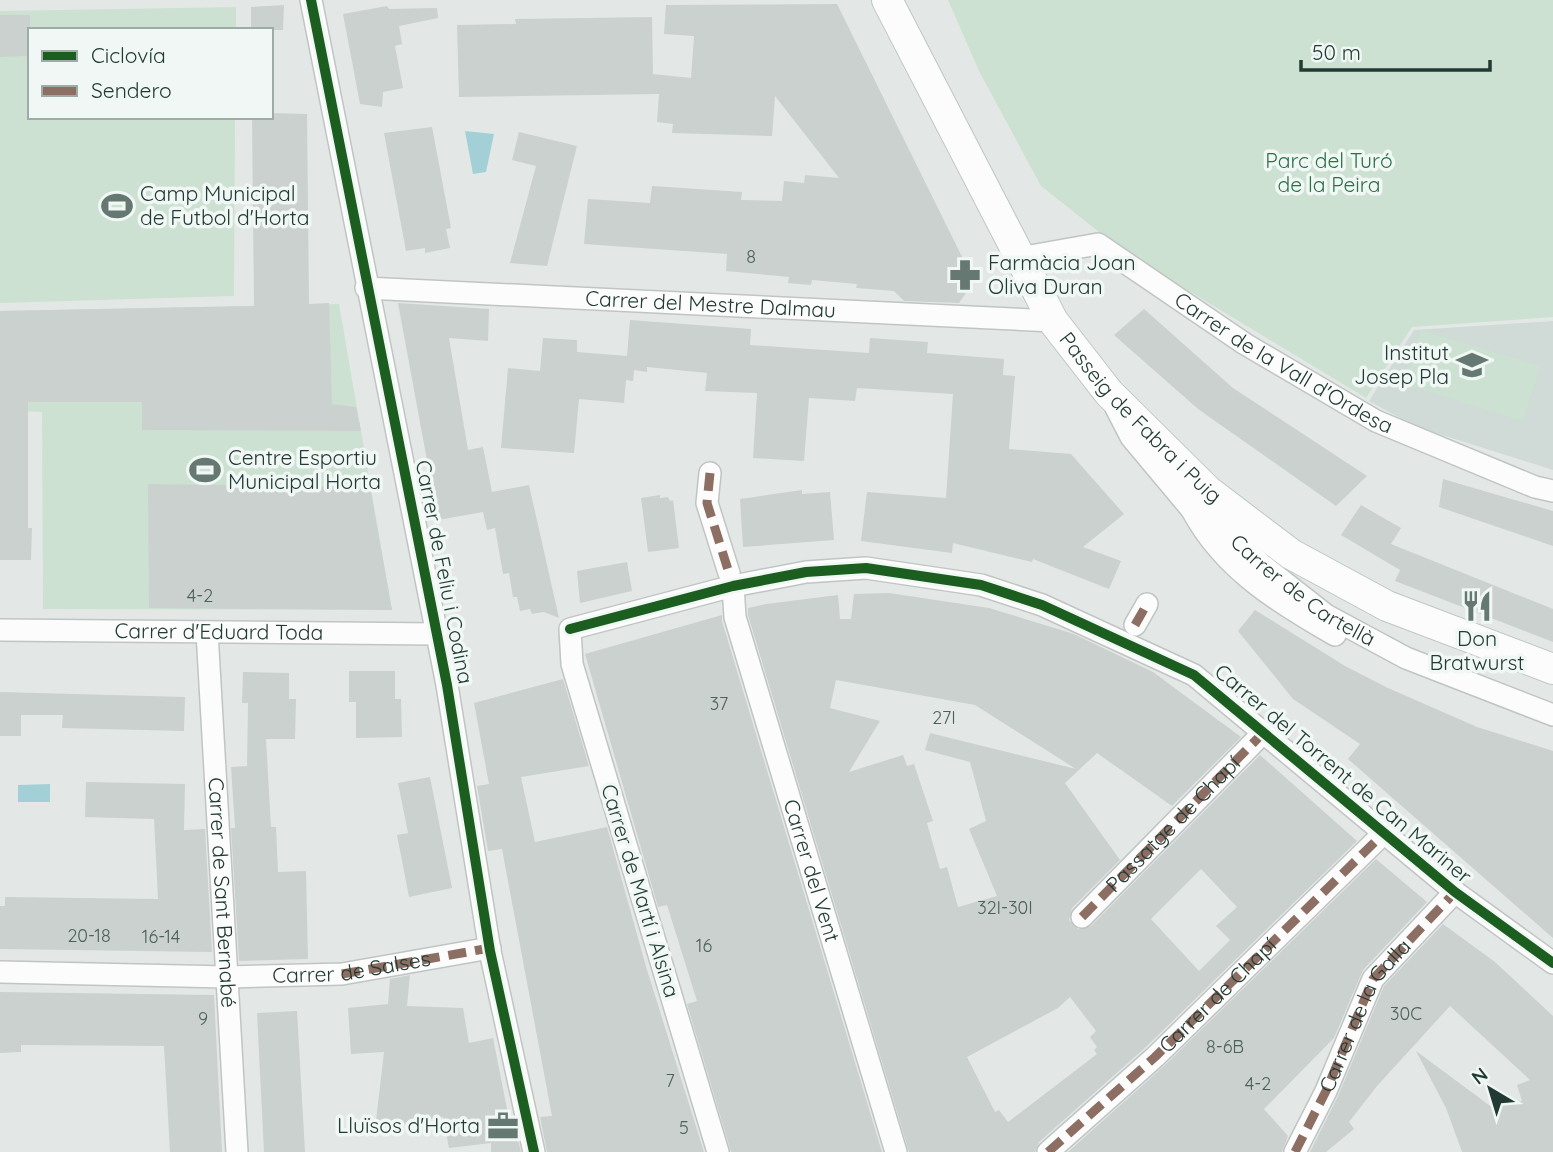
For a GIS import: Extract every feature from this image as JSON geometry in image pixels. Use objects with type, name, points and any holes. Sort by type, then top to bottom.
[{"type":"street","name":"Carrer de Feliu i Codina","points":[[311,0],[366,288],[437,634],[490,948],[534,1152]]},
{"type":"street","name":"Passeig de Fabra i Puig","points":[[887,0],[1053,321],[1109,393],[1208,491],[1291,554],[1387,606],[1553,669]]},
{"type":"street","name":"Carrer de la Vall d'Ordesa","points":[[1019,258],[1098,244],[1245,344],[1376,421],[1535,487],[1553,491]]},
{"type":"street","name":"Carrer del Mestre Dalmau","points":[[366,288],[1053,321]]},
{"type":"street","name":"Carrer de Cartellà","points":[[1109,393],[1130,437],[1192,510],[1214,520],[1261,564],[1326,615],[1406,658],[1553,715]]},
{"type":"street","name":"Carrer del Vent","points":[[710,473],[707,503],[731,580],[735,617],[896,1152]]},
{"type":"street","points":[[1192,510],[1206,536],[1238,570],[1284,606],[1357,648],[1447,690],[1553,730]]},
{"type":"street","name":"Carrer del Torrent de Can Mariner","points":[[570,629],[731,580],[866,568],[981,585],[1042,605],[1194,675],[1455,892],[1553,963]]},
{"type":"street","points":[[1135,625],[1147,604]]},
{"type":"street","name":"Carrer d'Eduard Toda","points":[[0,629],[437,634]]},
{"type":"street","name":"Carrer de Martí i Alsina","points":[[570,629],[572,664],[718,1152]]},
{"type":"street","name":"Carrer de Sant Bernabé","points":[[207,632],[237,1152]]},
{"type":"street","name":"Passatge de Chapí","points":[[1082,917],[1263,733]]},
{"type":"street","name":"Carrer de Chapí","points":[[1048,1152],[1155,1057],[1384,834]]},
{"type":"street","name":"Carrer de la Galla","points":[[1295,1152],[1326,1091],[1373,979],[1455,892]]},
{"type":"street","name":"Carrer de Salses","points":[[0,972],[227,977],[342,974],[490,948]]},
{"type":"shaded area","name":"Institut Josep Pla","points":[[1553,321],[1553,470],[1417,427],[1369,401],[1414,330]]},
{"type":"green space","name":"Parc del Turó de la Peira","points":[[948,0],[1553,0],[1553,317],[1412,327],[1366,398],[1123,251],[1041,186],[979,71]]},
{"type":"green space","name":"Camp Municipal de Futbol d'Horta","points":[[236,7],[236,28],[28,28],[28,119],[235,119],[234,296],[0,303],[0,11]]},
{"type":"green space","name":"Centre Esportiu Municipal Horta","points":[[339,304],[392,610],[43,609],[42,412],[0,410],[0,311]]},
{"type":"green space","points":[[1421,330],[1540,366],[1523,421],[1404,384]]},
{"type":"water","points":[[465,131],[494,134],[486,172],[473,174]]},
{"type":"water","points":[[50,784],[50,802],[18,802],[18,785]]},
{"type":"building","points":[[837,4],[974,281],[959,303],[904,301],[894,291],[856,288],[857,284],[812,280],[811,285],[788,283],[789,277],[726,271],[727,254],[584,244],[588,199],[650,203],[652,186],[742,192],[741,200],[782,201],[784,181],[804,183],[805,175],[839,178],[775,96],[772,136],[672,133],[673,124],[657,122],[659,94],[459,97],[457,25],[516,24],[515,19],[652,17],[653,74],[691,78],[694,36],[664,34],[666,5]]},
{"type":"building","points":[[284,5],[283,30],[251,28],[251,7]]},
{"type":"building","points":[[387,6],[389,9],[437,8],[438,18],[399,26],[402,44],[395,46],[403,88],[383,92],[382,107],[360,104],[343,14]]},
{"type":"building","points":[[0,15],[30,15],[28,56],[0,57]]},
{"type":"building","points":[[273,113],[307,114],[309,304],[329,303],[332,404],[356,407],[361,431],[142,430],[142,402],[28,402],[28,528],[32,528],[31,560],[0,560],[0,311],[254,306],[252,119],[273,119]]},
{"type":"building","points":[[432,127],[451,228],[446,229],[450,248],[425,253],[425,248],[406,251],[384,133]]},
{"type":"building","points":[[519,132],[577,146],[547,266],[510,263],[536,166],[512,160]]},
{"type":"building","points":[[398,303],[489,309],[488,341],[449,338],[468,450],[483,447],[492,492],[529,485],[559,618],[544,612],[532,614],[530,609],[520,611],[517,597],[513,597],[509,573],[503,574],[495,528],[487,530],[483,512],[438,520]]},
{"type":"building","points":[[1144,309],[1233,388],[1367,476],[1336,506],[1198,409],[1114,335]]},
{"type":"building","points":[[630,320],[751,329],[750,345],[869,353],[870,338],[928,342],[927,353],[1004,359],[1003,375],[1015,376],[1009,449],[1071,454],[1124,514],[1083,547],[1121,561],[1109,589],[1033,559],[1032,562],[953,543],[952,553],[861,541],[867,492],[946,498],[953,394],[857,388],[855,401],[809,398],[804,461],[753,458],[757,393],[705,391],[707,373],[647,367],[647,372],[634,370],[633,381],[626,380],[624,403],[579,399],[574,453],[501,448],[508,368],[540,371],[543,338],[577,340],[577,352],[627,356]]},
{"type":"building","points":[[1443,479],[1553,511],[1553,546],[1439,507]]},
{"type":"building","points":[[148,484],[370,487],[392,610],[149,608]]},
{"type":"building","points":[[802,490],[802,494],[830,492],[834,540],[743,547],[740,499]]},
{"type":"building","points":[[660,495],[660,498],[668,497],[670,501],[673,500],[679,548],[648,552],[641,498]]},
{"type":"building","points":[[1361,505],[1401,528],[1391,544],[1553,609],[1553,642],[1395,581],[1400,570],[1341,535]]},
{"type":"building","points":[[627,562],[632,591],[580,603],[577,571]]},
{"type":"building","points":[[889,593],[989,608],[1074,634],[1153,672],[1241,737],[1172,806],[1097,753],[1065,783],[1120,860],[1072,908],[1069,920],[1078,929],[1091,926],[1260,755],[1357,841],[1146,1047],[1039,1142],[1035,1152],[909,1152],[748,615],[748,608],[766,604],[838,595],[840,619],[851,619],[854,594]],"holes":[[[836,680],[975,705],[1076,769],[930,733],[925,750],[970,762],[986,821],[969,829],[997,896],[958,907],[947,867],[940,869],[927,823],[933,821],[914,764],[907,766],[903,755],[849,772],[880,721],[830,708]],[[1201,869],[1237,907],[1216,926],[1230,940],[1199,971],[1151,919]],[[1070,997],[1096,1031],[1090,1037],[1097,1047],[1094,1050],[1097,1054],[1008,1122],[999,1110],[995,1112],[967,1057],[1058,1008]]]},
{"type":"building","points":[[1255,610],[1345,666],[1388,688],[1477,727],[1553,751],[1553,938],[1348,759],[1360,744],[1293,699],[1238,631]]},
{"type":"building","points":[[722,615],[882,1152],[731,1152],[687,1004],[697,1001],[667,905],[658,907],[585,654]]},
{"type":"building","points":[[349,671],[395,671],[395,699],[401,699],[402,737],[356,738],[356,702],[349,702]]},
{"type":"building","points":[[243,672],[289,673],[289,699],[296,699],[295,739],[266,739],[271,827],[276,827],[278,872],[306,871],[308,959],[239,961],[231,828],[235,828],[231,767],[247,766],[248,703],[242,703]]},
{"type":"building","points":[[563,679],[589,766],[521,777],[535,842],[607,827],[647,970],[704,1152],[547,1152],[540,1117],[552,1116],[502,849],[488,851],[477,786],[489,784],[474,703]]},
{"type":"building","points":[[0,692],[185,697],[184,731],[62,728],[63,715],[21,715],[21,736],[0,736]]},
{"type":"building","points":[[430,777],[452,888],[409,897],[397,835],[408,833],[398,783]]},
{"type":"building","points":[[86,782],[185,784],[184,830],[205,829],[212,952],[0,949],[0,906],[5,906],[5,897],[158,899],[154,819],[85,817]]},
{"type":"building","points":[[1376,859],[1427,902],[1363,970],[1334,1038],[1264,1109],[1288,1136],[1282,1152],[1068,1152],[1164,1066]]},
{"type":"building","points":[[1443,924],[1495,962],[1553,1016],[1553,1152],[1462,1152],[1446,1108],[1416,1051],[1493,1108],[1522,1101],[1517,1085],[1530,1080],[1450,1006],[1377,1086],[1349,1122],[1354,1129],[1326,1152],[1310,1152],[1338,1096],[1384,986]]},
{"type":"building","points":[[410,975],[407,1006],[463,1008],[469,1043],[493,1038],[509,1119],[513,1119],[521,1152],[491,1152],[491,1143],[449,1148],[443,1117],[375,1129],[384,1052],[351,1054],[348,1008],[388,1004],[390,979]]},
{"type":"building","points":[[0,992],[214,995],[222,1152],[170,1152],[164,1046],[21,1045],[21,1052],[0,1053]]},
{"type":"building","points":[[297,1011],[305,1152],[264,1152],[257,1013]]},
{"type":"marked path","points":[[710,473],[707,503],[729,573]]},
{"type":"marked path","points":[[1135,625],[1147,604]]},
{"type":"marked path","points":[[1082,917],[1263,733]]},
{"type":"marked path","points":[[1048,1152],[1155,1057],[1384,833]]},
{"type":"marked path","points":[[1295,1152],[1326,1091],[1373,979],[1455,892]]},
{"type":"marked path","points":[[342,974],[490,948]]},
{"type":"cycle path","points":[[311,0],[447,685],[490,951],[534,1152]]},
{"type":"cycle path","points":[[570,629],[733,586],[806,572],[866,568],[981,585],[1042,605],[1194,675],[1455,892],[1553,963]]},
{"type":"place","name":"Camp Municipal de Futbol d'Horta","points":[[117,206]]},
{"type":"place","name":"Farmàcia Joan Oliva Duran","points":[[965,275]]},
{"type":"place","name":"Institut Josep Pla","points":[[1472,365]]},
{"type":"place","name":"Centre Esportiu Municipal Horta","points":[[205,470]]},
{"type":"place","name":"Don Bratwurst","points":[[1477,606]]},
{"type":"place","name":"Lluïsos d'Horta","points":[[503,1126]]}]
